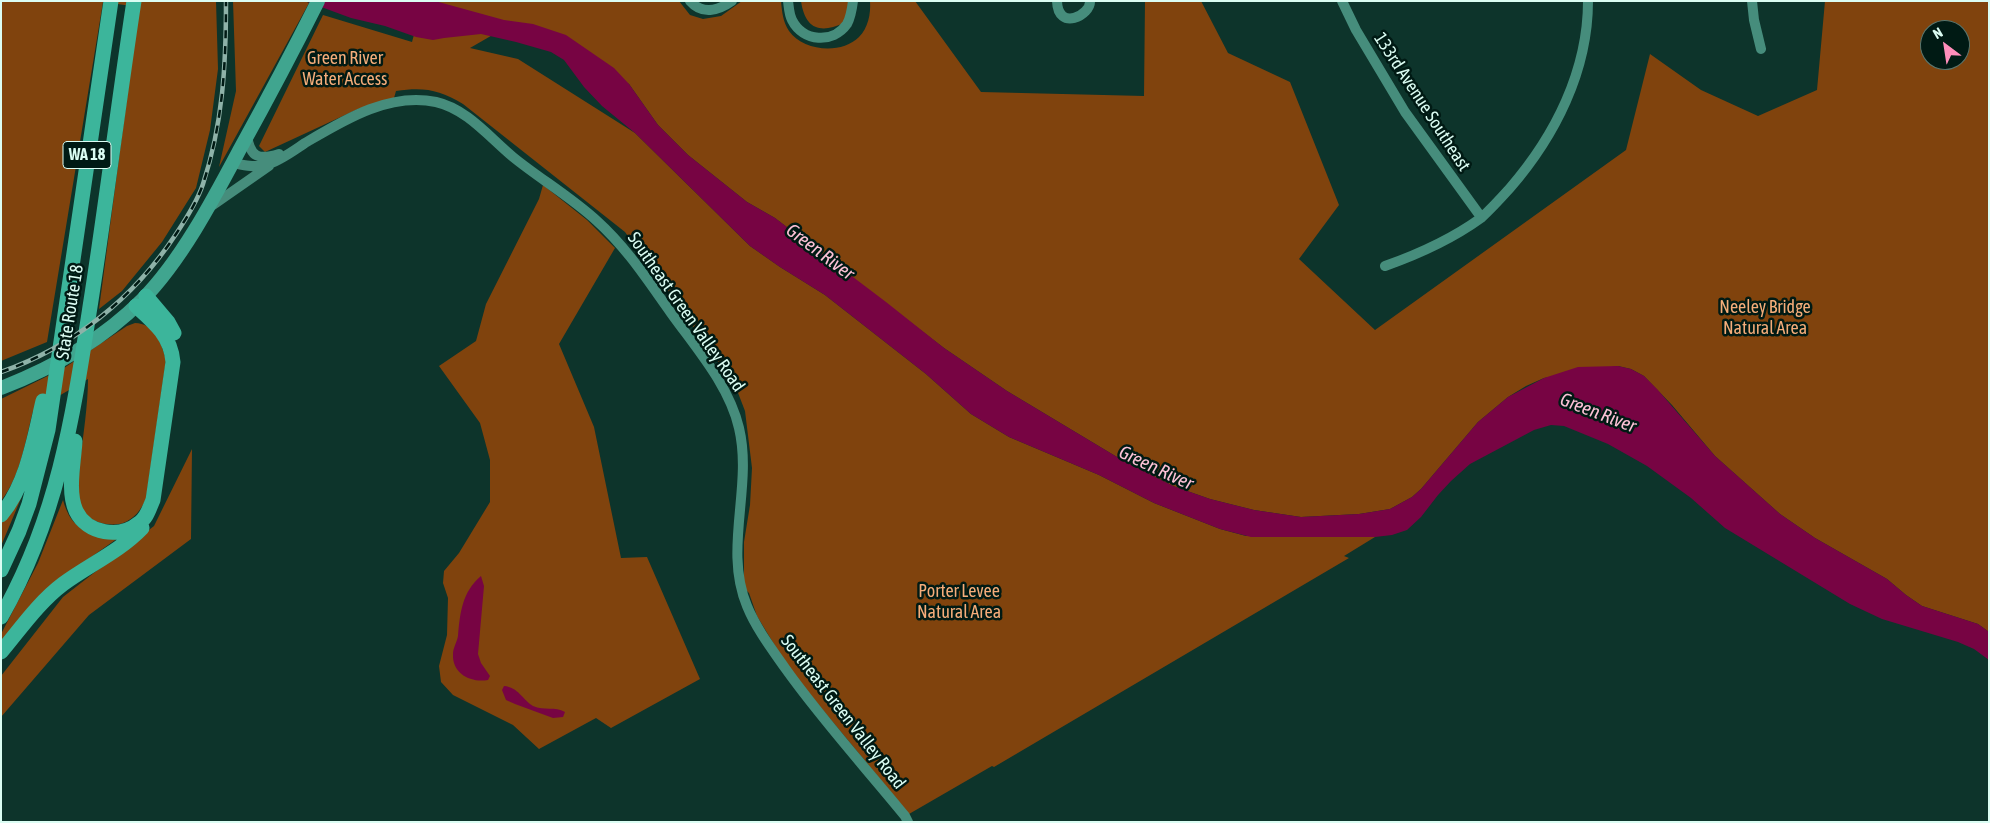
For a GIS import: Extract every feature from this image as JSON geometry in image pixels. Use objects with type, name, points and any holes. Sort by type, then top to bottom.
[{"type":"highway","name":"State Route 18","points":[[47,402],[68,291],[111,1]]},
{"type":"highway","name":"State Route 18","points":[[79,391],[134,1]]},
{"type":"highway","points":[[79,391],[73,471],[74,504],[83,522],[96,529],[110,532],[130,530],[144,520],[153,500],[173,362],[167,338],[141,301]]},
{"type":"highway","points":[[1,652],[49,596],[132,536],[146,523],[154,512],[160,489],[181,359],[179,344],[173,330],[141,301]]},
{"type":"highway","points":[[1,617],[25,570],[46,519],[64,456],[79,391]]},
{"type":"highway","points":[[1,514],[15,494],[47,402]]},
{"type":"highway","points":[[1,570],[19,531],[37,476],[47,402]]},
{"type":"main road","points":[[1,388],[48,368],[82,348],[118,322],[141,301],[173,262],[207,210],[318,1]]},
{"type":"street","points":[[690,1],[698,8],[706,11],[725,6],[732,1]]},
{"type":"street","points":[[788,1],[790,15],[799,30],[805,36],[822,38],[835,34],[848,22],[853,1]]},
{"type":"street","points":[[1057,1],[1059,14],[1066,18],[1078,16],[1086,12],[1090,1]]},
{"type":"street","name":"133rd Avenue Southeast","points":[[1342,1],[1356,30],[1405,112],[1481,218]]},
{"type":"street","points":[[1386,266],[1441,242],[1481,218],[1522,174],[1546,139],[1564,106],[1580,61],[1588,1]]},
{"type":"street","points":[[1752,1],[1754,20],[1761,48]]},
{"type":"street","name":"Southeast Green Valley Road","points":[[232,163],[256,166],[274,162],[351,118],[380,106],[409,100],[422,100],[447,105],[468,118],[513,157],[595,219],[618,242],[715,376],[734,412],[742,446],[743,464],[737,565],[743,595],[754,621],[801,690],[908,822]]},
{"type":"street","points":[[248,135],[249,147],[258,157],[267,158],[306,143]]},
{"type":"street","points":[[207,210],[220,198],[274,162]]},
{"type":"green space","points":[[1,1],[216,1],[218,69],[210,130],[196,188],[162,242],[122,291],[99,309],[139,7],[103,2],[47,342],[1,361]]},
{"type":"green space","points":[[233,1],[305,1],[309,3],[219,167],[236,91]]},
{"type":"green space","points":[[423,1],[679,1],[690,15],[703,19],[721,16],[742,1],[781,1],[785,24],[795,38],[813,46],[833,48],[851,43],[859,37],[865,29],[868,20],[870,1],[915,1],[981,92],[1144,96],[1145,1],[1201,1],[1228,53],[1290,82],[1339,205],[1299,259],[1375,330],[1626,150],[1650,54],[1701,90],[1758,116],[1817,90],[1825,1],[1989,1],[1989,632],[1978,624],[1922,606],[1887,579],[1815,538],[1780,514],[1715,456],[1672,405],[1644,376],[1631,369],[1618,366],[1544,378],[1508,397],[1478,422],[1421,489],[1412,497],[1390,509],[1359,514],[1301,517],[1254,510],[1210,499],[1173,486],[1122,460],[1007,391],[944,348],[775,218],[747,202],[688,155],[658,125],[629,84],[515,22],[470,48],[518,59],[635,133],[750,246],[825,295],[926,374],[971,414],[1009,437],[1099,475],[1154,503],[1220,529],[1246,536],[1375,537],[1344,556],[1349,558],[994,767],[992,766],[909,814],[789,669],[757,616],[749,593],[744,588],[744,542],[750,505],[752,468],[745,411],[735,385],[625,232],[463,104],[446,95],[431,91],[415,89],[396,91],[394,98],[358,109],[265,152],[259,146],[323,15],[412,42]]},
{"type":"green space","points":[[801,1],[850,1],[844,23],[821,28],[815,27],[806,18]]},
{"type":"green space","points":[[543,185],[587,220],[615,248],[559,344],[594,427],[621,558],[647,557],[700,679],[611,728],[596,718],[539,749],[513,725],[453,695],[441,682],[439,666],[447,635],[448,598],[443,583],[444,571],[459,553],[490,502],[490,460],[480,423],[439,366],[476,341],[486,304],[539,199]]},
{"type":"green space","points":[[135,323],[142,324],[152,330],[162,347],[166,360],[146,499],[134,517],[123,523],[103,523],[85,514],[79,502],[78,482],[88,379],[33,411],[18,469],[1,501],[1,399],[64,368],[127,326]]},
{"type":"green space","points":[[192,449],[191,539],[89,615],[1,717],[1,676],[63,597],[154,526]]},
{"type":"green space","points":[[22,496],[1,546],[1,521]]},
{"type":"green space","points":[[63,500],[71,519],[77,525],[90,532],[118,538],[53,584],[1,642],[1,634],[38,563]]},
{"type":"water","name":"Green River","points":[[305,1],[435,1],[504,20],[533,24],[566,35],[614,68],[629,84],[658,125],[688,155],[747,202],[775,218],[944,348],[1007,391],[1122,460],[1173,486],[1210,499],[1254,510],[1301,517],[1359,514],[1390,509],[1412,497],[1421,489],[1478,422],[1508,397],[1544,378],[1578,367],[1618,366],[1631,369],[1644,376],[1715,456],[1780,514],[1815,538],[1887,579],[1922,606],[1978,624],[1989,632],[1989,660],[1974,649],[1958,642],[1882,619],[1850,604],[1725,528],[1691,498],[1647,466],[1608,444],[1564,426],[1551,425],[1534,430],[1470,464],[1451,481],[1421,517],[1407,530],[1392,535],[1375,537],[1251,537],[1220,529],[1154,503],[1099,475],[1009,437],[971,414],[926,374],[825,295],[750,246],[635,133],[602,106],[584,87],[564,60],[551,52],[481,34],[433,40],[416,37],[385,26],[351,18]]},
{"type":"water","points":[[481,576],[484,586],[478,654],[481,663],[490,676],[488,680],[482,681],[469,678],[459,672],[453,654],[463,603],[470,589]]},
{"type":"water","points":[[504,686],[517,691],[533,706],[565,712],[563,717],[553,718],[506,700],[502,690]]},
{"type":"railway","points":[[1,372],[53,349],[100,318],[141,279],[176,234],[187,216],[203,184],[215,139],[224,71],[226,1]]},
{"type":"park label","name":"Green River Water Access","points":[[345,68]]},
{"type":"park label","name":"Neeley Bridge Natural Area","points":[[1765,317]]},
{"type":"park label","name":"Porter Levee Natural Area","points":[[959,601]]}]
